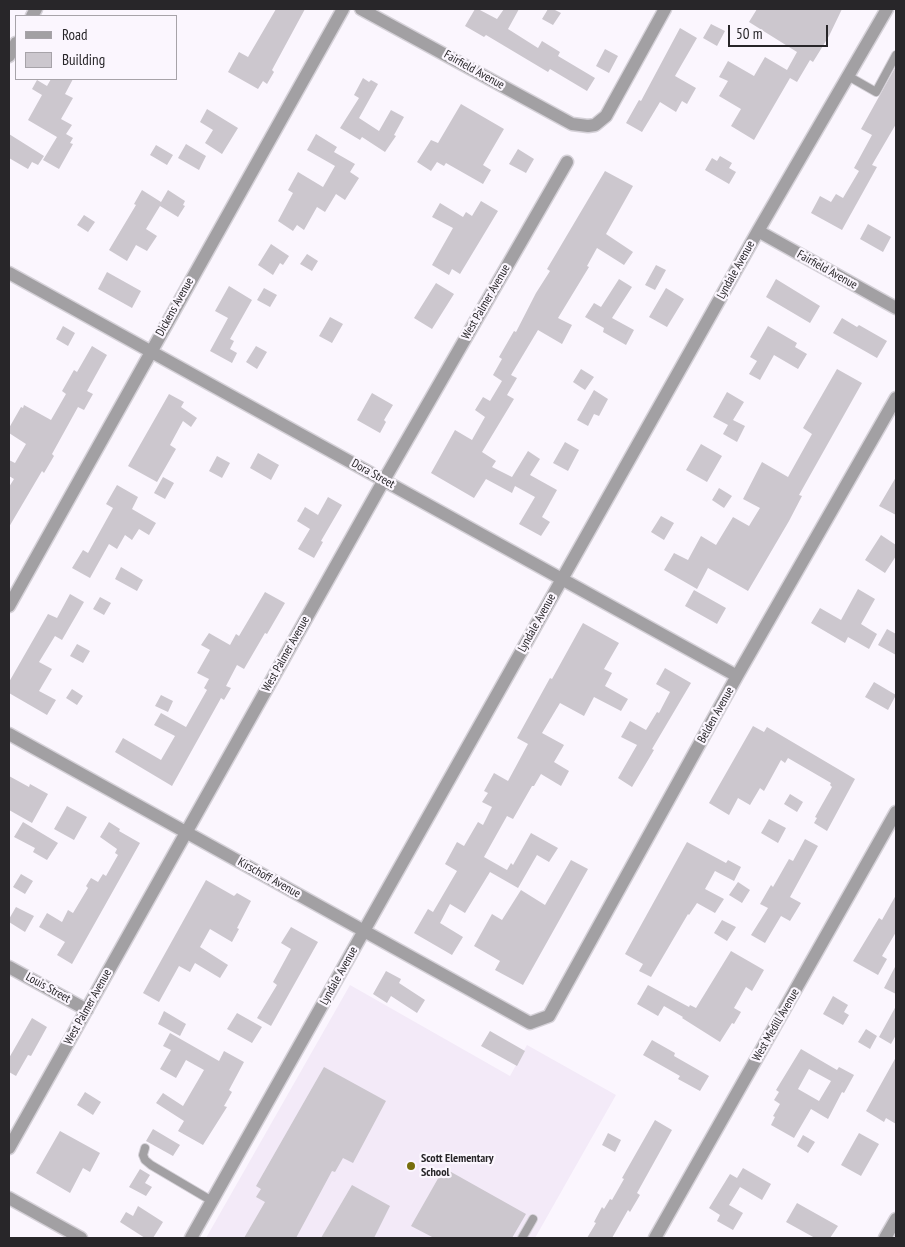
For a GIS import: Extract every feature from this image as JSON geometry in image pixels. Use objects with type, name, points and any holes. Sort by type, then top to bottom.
[{"type":"street","name":"Dickens Avenue","points":[[9,606],[343,9]]},
{"type":"street","name":"Fairfield Avenue","points":[[361,9],[572,124],[588,126],[595,125],[606,116],[664,9]]},
{"type":"street","name":"Lyndale Avenue","points":[[191,1238],[758,231],[887,9]]},
{"type":"street","points":[[9,56],[15,45]]},
{"type":"street","name":"West Palmer Avenue","points":[[9,1148],[384,480],[567,162]]},
{"type":"street","name":"Fairfield Avenue","points":[[758,231],[896,308]]},
{"type":"street","name":"Dora Street","points":[[9,273],[737,676]]},
{"type":"street","name":"Belden Avenue","points":[[530,1023],[549,1016],[737,676],[896,398]]},
{"type":"street","name":"Kirschoff Avenue","points":[[9,734],[530,1023]]},
{"type":"street","name":"West Medill Avenue","points":[[655,1238],[896,812]]},
{"type":"street","name":"Louis Street","points":[[9,967],[87,1010]]},
{"type":"street","points":[[9,1198],[81,1238]]},
{"type":"street","points":[[885,1238],[896,1219]]},
{"type":"lane","points":[[848,76],[876,92],[896,55]]},
{"type":"lane","points":[[145,1148],[143,1155],[145,1160],[151,1165],[212,1200]]},
{"type":"lane","points":[[522,1238],[533,1219]]},
{"type":"shaded area","name":"Scott Elementary School","points":[[350,985],[510,1076],[527,1045],[616,1095],[535,1238],[206,1238]]},
{"type":"building","points":[[276,9],[305,9],[272,70],[274,72],[267,84],[263,81],[258,89],[228,72],[239,52],[248,57]]},
{"type":"building","points":[[475,9],[497,19],[504,9],[519,9],[508,29],[538,48],[542,41],[560,52],[558,56],[595,78],[587,91],[550,69],[548,72],[486,35],[484,37],[465,26]]},
{"type":"building","points":[[548,9],[561,13],[553,25],[542,19]]},
{"type":"building","points":[[757,9],[842,9],[829,36],[813,62],[810,60],[797,82],[790,78],[754,140],[731,126],[741,109],[719,96],[728,81],[719,77],[728,61],[754,76],[765,57],[787,70],[797,52],[749,22]]},
{"type":"building","points":[[711,24],[725,31],[717,46],[703,38]]},
{"type":"building","points":[[680,28],[697,38],[675,76],[696,88],[687,104],[682,101],[676,112],[660,102],[642,132],[626,123],[639,100],[641,101]]},
{"type":"building","points":[[605,49],[618,56],[609,73],[596,66]]},
{"type":"building","points":[[896,66],[896,124],[872,165],[877,167],[842,230],[811,213],[820,196],[831,202],[836,194],[843,198],[859,171],[854,168],[872,135],[861,129]]},
{"type":"building","points":[[363,78],[378,84],[359,118],[379,131],[391,110],[404,117],[394,135],[396,136],[385,152],[362,137],[360,140],[340,128],[359,98],[354,95]]},
{"type":"building","points":[[37,80],[47,86],[50,80],[72,80],[65,94],[73,98],[61,119],[72,125],[66,134],[73,138],[70,143],[73,144],[59,169],[43,160],[57,137],[28,120],[42,95],[32,89]]},
{"type":"building","points":[[461,104],[504,129],[483,165],[491,170],[483,184],[446,163],[444,166],[437,162],[431,171],[417,162],[431,140],[438,143]]},
{"type":"building","points":[[207,109],[238,128],[222,154],[205,143],[213,130],[200,122]]},
{"type":"building","points":[[9,134],[44,156],[38,165],[32,162],[28,169],[9,158]]},
{"type":"building","points":[[316,134],[337,147],[334,152],[355,164],[350,172],[359,178],[345,200],[336,194],[325,212],[317,207],[304,230],[297,225],[293,231],[278,221],[293,193],[288,190],[298,172],[323,187],[335,166],[307,150]]},
{"type":"building","points":[[186,144],[206,156],[199,170],[178,158]]},
{"type":"building","points":[[156,145],[173,155],[167,165],[150,155]]},
{"type":"building","points":[[518,149],[534,159],[526,173],[509,164]]},
{"type":"building","points":[[720,156],[732,163],[729,168],[736,172],[729,184],[705,170],[712,158],[717,161]]},
{"type":"building","points":[[605,171],[633,186],[606,234],[633,252],[624,265],[597,248],[587,266],[589,267],[558,318],[572,325],[562,344],[538,330],[511,375],[517,378],[507,395],[514,399],[482,452],[496,461],[492,467],[512,477],[528,451],[540,459],[530,475],[557,490],[542,517],[550,522],[541,536],[519,524],[535,497],[515,486],[512,493],[486,479],[474,498],[431,473],[455,430],[472,440],[485,417],[475,410],[483,397],[490,401],[502,381],[493,375],[502,359],[499,357],[514,331],[516,332],[536,293],[550,271],[547,269]]},
{"type":"building","points":[[142,190],[161,202],[168,190],[185,201],[183,205],[185,206],[178,217],[160,206],[146,229],[157,236],[147,251],[136,245],[127,261],[109,250],[136,205],[134,204]]},
{"type":"building","points":[[481,201],[498,211],[460,274],[452,269],[449,275],[432,265],[453,228],[432,217],[440,203],[463,217],[466,212],[472,216]]},
{"type":"building","points":[[84,215],[95,222],[88,232],[77,225]]},
{"type":"building","points":[[868,224],[891,237],[883,252],[860,239]]},
{"type":"building","points":[[271,244],[289,256],[283,265],[280,263],[273,275],[258,265]]},
{"type":"building","points":[[307,254],[318,261],[312,271],[300,264]]},
{"type":"building","points":[[656,265],[666,270],[655,290],[645,285]]},
{"type":"building","points":[[107,272],[141,291],[132,308],[98,289]]},
{"type":"building","points":[[619,279],[632,287],[612,318],[634,330],[626,345],[603,332],[604,328],[585,317],[594,303],[601,307]]},
{"type":"building","points":[[776,279],[820,306],[810,323],[766,297]]},
{"type":"building","points":[[436,283],[454,294],[432,329],[414,318]]},
{"type":"building","points":[[229,286],[252,300],[230,339],[234,341],[230,349],[237,353],[232,363],[210,351],[228,318],[215,311]]},
{"type":"building","points":[[264,288],[277,295],[270,307],[257,300]]},
{"type":"building","points":[[666,288],[684,299],[667,327],[649,317]]},
{"type":"building","points":[[330,317],[343,324],[332,343],[319,336]]},
{"type":"building","points":[[842,318],[857,327],[859,325],[887,341],[877,358],[833,333]]},
{"type":"building","points":[[63,326],[75,333],[68,346],[56,339]]},
{"type":"building","points":[[768,326],[797,343],[795,347],[807,354],[798,369],[774,355],[760,380],[749,374],[757,361],[750,357]]},
{"type":"building","points":[[92,346],[107,355],[87,391],[93,394],[84,410],[78,407],[52,454],[54,456],[44,473],[42,471],[9,527],[9,487],[14,479],[9,476],[9,460],[15,463],[26,444],[9,433],[9,428],[24,405],[51,420],[66,394],[62,391],[74,370],[77,372]]},
{"type":"building","points":[[256,346],[267,352],[257,369],[246,362]]},
{"type":"building","points":[[581,369],[594,377],[585,390],[573,382]]},
{"type":"building","points":[[837,369],[862,383],[799,495],[802,496],[789,521],[748,591],[708,568],[697,589],[664,570],[674,553],[688,560],[701,536],[716,545],[733,517],[749,526],[760,508],[743,499],[762,462],[788,477],[812,434],[803,428]]},
{"type":"building","points":[[594,390],[608,399],[599,416],[594,414],[588,426],[577,420]]},
{"type":"building","points":[[727,392],[744,402],[733,420],[745,426],[737,442],[723,434],[728,425],[713,417]]},
{"type":"building","points":[[372,393],[393,405],[384,420],[386,422],[380,433],[357,420]]},
{"type":"building","points":[[169,394],[184,402],[181,407],[197,418],[191,427],[183,421],[170,445],[176,449],[157,482],[128,466]]},
{"type":"building","points":[[565,442],[579,450],[568,471],[553,463]]},
{"type":"building","points":[[701,444],[722,456],[707,482],[686,470]]},
{"type":"building","points":[[258,453],[279,465],[271,480],[250,468]]},
{"type":"building","points":[[217,456],[230,463],[222,478],[209,471]]},
{"type":"building","points":[[163,477],[174,483],[165,499],[154,493]]},
{"type":"building","points":[[896,477],[896,515],[879,506]]},
{"type":"building","points":[[117,485],[138,497],[132,509],[156,523],[149,535],[139,529],[132,540],[125,535],[117,549],[109,544],[90,578],[72,568],[83,550],[88,553],[113,508],[106,504]]},
{"type":"building","points":[[719,488],[732,496],[724,508],[712,500]]},
{"type":"building","points":[[328,497],[342,505],[321,541],[323,542],[314,558],[298,549],[310,529],[297,521],[305,507],[318,515]]},
{"type":"building","points":[[661,516],[674,523],[664,540],[651,532]]},
{"type":"building","points":[[881,535],[896,545],[896,556],[885,573],[865,560]]},
{"type":"building","points":[[121,567],[143,580],[137,591],[115,579]]},
{"type":"building","points":[[858,589],[875,599],[861,624],[877,634],[869,649],[848,637],[845,643],[811,623],[820,608],[841,620]]},
{"type":"building","points":[[694,590],[726,608],[717,624],[685,606]]},
{"type":"building","points":[[265,592],[285,603],[244,669],[237,665],[226,686],[231,688],[224,700],[221,698],[172,786],[115,752],[123,738],[161,760],[175,736],[154,725],[161,713],[186,727],[207,690],[204,688],[209,679],[197,673],[210,650],[201,645],[209,633],[230,645],[236,634],[239,636]]},
{"type":"building","points":[[70,594],[84,602],[62,640],[55,636],[39,662],[52,669],[39,691],[56,700],[47,715],[9,693],[9,682],[48,614],[57,618]]},
{"type":"building","points":[[100,597],[111,603],[104,615],[93,609]]},
{"type":"building","points":[[583,623],[619,643],[604,669],[612,673],[605,686],[628,699],[621,711],[594,697],[584,716],[560,703],[542,733],[564,745],[554,762],[569,771],[561,786],[541,774],[513,819],[507,816],[484,857],[507,870],[511,863],[513,865],[531,833],[558,848],[549,862],[537,855],[518,888],[490,872],[465,913],[450,904],[440,923],[463,937],[452,955],[414,933],[428,909],[433,912],[457,871],[445,864],[457,842],[464,846],[478,822],[483,825],[492,807],[482,802],[488,793],[484,791],[494,773],[508,781],[528,744],[517,738]]},
{"type":"building","points":[[887,629],[896,634],[896,655],[878,645]]},
{"type":"building","points":[[77,644],[90,651],[83,663],[70,656]]},
{"type":"building","points":[[665,668],[691,683],[632,787],[618,778],[637,745],[621,737],[630,721],[646,730],[657,712],[659,713],[670,692],[656,684]]},
{"type":"building","points":[[874,682],[896,695],[888,710],[865,697]]},
{"type":"building","points":[[72,689],[83,696],[77,705],[66,698]]},
{"type":"building","points":[[161,695],[173,701],[168,712],[155,706]]},
{"type":"building","points":[[753,726],[764,732],[767,727],[855,779],[827,831],[814,823],[817,818],[815,817],[832,787],[831,783],[788,758],[785,763],[781,760],[764,791],[760,788],[750,805],[738,798],[729,815],[709,803]]},
{"type":"building","points":[[9,776],[29,787],[30,784],[48,794],[32,823],[9,810]]},
{"type":"building","points":[[790,794],[803,802],[797,812],[784,804]]},
{"type":"building","points":[[67,806],[87,817],[74,840],[54,829]]},
{"type":"building","points":[[769,819],[786,828],[778,843],[761,833]]},
{"type":"building","points":[[23,822],[58,843],[47,860],[33,852],[35,848],[14,837]]},
{"type":"building","points":[[109,822],[120,829],[119,831],[140,843],[72,964],[57,955],[65,942],[39,927],[47,913],[62,922],[68,910],[73,913],[88,888],[86,886],[91,878],[98,882],[103,874],[106,876],[118,855],[115,853],[117,849],[100,837]]},
{"type":"building","points":[[805,839],[818,846],[790,897],[801,903],[790,921],[781,916],[765,943],[751,935],[768,908],[760,904],[771,885],[773,887],[789,859],[793,861]]},
{"type":"building","points":[[687,842],[726,863],[728,860],[741,867],[734,881],[715,871],[705,889],[724,899],[715,913],[697,903],[688,914],[651,977],[639,971],[643,964],[625,954]]},
{"type":"building","points":[[571,860],[588,869],[523,985],[495,970],[500,961],[474,946],[492,914],[502,920],[521,890],[545,905]]},
{"type":"building","points":[[21,874],[33,881],[25,894],[13,887]]},
{"type":"building","points":[[206,880],[234,896],[237,893],[251,901],[232,942],[210,929],[200,947],[228,965],[220,978],[195,963],[190,972],[179,966],[159,1002],[143,993]]},
{"type":"building","points":[[738,882],[750,890],[742,903],[729,895]]},
{"type":"building","points":[[896,895],[896,932],[882,956],[887,959],[878,975],[853,961],[879,918],[882,920]]},
{"type":"building","points":[[16,907],[34,916],[25,932],[9,922]]},
{"type":"building","points":[[722,920],[736,927],[727,941],[714,933]]},
{"type":"building","points":[[291,927],[318,942],[271,1026],[257,1018],[277,985],[273,982],[291,949],[281,943]]},
{"type":"building","points":[[731,951],[764,970],[752,991],[746,987],[734,1008],[741,1012],[720,1042],[664,1006],[658,1016],[637,1004],[648,985],[689,1007],[690,1005],[696,1008]]},
{"type":"building","points":[[896,965],[896,994],[884,988]]},
{"type":"building","points":[[386,971],[401,979],[399,983],[425,1000],[417,1013],[391,996],[387,1003],[373,994]]},
{"type":"building","points":[[833,996],[848,1005],[844,1012],[849,1015],[843,1025],[823,1014]]},
{"type":"building","points":[[896,1006],[896,1035],[891,1044],[879,1037]]},
{"type":"building","points":[[164,1011],[186,1024],[180,1036],[158,1024]]},
{"type":"building","points":[[237,1013],[262,1027],[252,1043],[227,1029]]},
{"type":"building","points":[[32,1018],[47,1027],[31,1056],[28,1055],[16,1076],[9,1072],[9,1058]]},
{"type":"building","points":[[866,1029],[877,1036],[870,1049],[858,1042]]},
{"type":"building","points":[[490,1031],[525,1051],[517,1066],[481,1046]]},
{"type":"building","points":[[170,1033],[219,1061],[224,1051],[244,1062],[229,1090],[232,1092],[224,1106],[227,1107],[203,1145],[178,1131],[184,1121],[156,1103],[163,1093],[183,1106],[204,1070],[186,1060],[176,1078],[160,1069],[171,1050],[163,1046]]},
{"type":"building","points":[[652,1040],[675,1053],[674,1056],[709,1076],[700,1091],[678,1079],[680,1076],[643,1055]]},
{"type":"building","points":[[801,1049],[837,1070],[839,1067],[854,1075],[844,1093],[842,1092],[828,1119],[811,1109],[794,1138],[771,1125],[775,1117],[773,1116],[780,1104],[774,1100],[779,1092],[776,1090]],"holes":[[[809,1069],[831,1081],[819,1101],[798,1089]]]},
{"type":"building","points":[[896,1057],[896,1124],[886,1118],[884,1122],[866,1111]]},
{"type":"building","points":[[324,1067],[386,1101],[353,1163],[343,1158],[335,1172],[332,1171],[296,1238],[244,1238],[265,1202],[256,1197],[261,1189],[256,1186]]},
{"type":"building","points":[[85,1092],[101,1102],[93,1115],[77,1105]]},
{"type":"building","points":[[655,1120],[672,1130],[637,1193],[640,1195],[630,1212],[628,1210],[612,1238],[587,1238],[596,1223],[594,1222],[602,1207],[604,1209],[610,1199],[612,1200],[624,1179],[622,1178]]},
{"type":"building","points":[[153,1129],[180,1145],[173,1156],[146,1141]]},
{"type":"building","points":[[60,1131],[100,1153],[90,1172],[83,1168],[70,1193],[36,1173]]},
{"type":"building","points":[[608,1133],[621,1140],[615,1152],[602,1145]]},
{"type":"building","points":[[859,1133],[879,1144],[861,1176],[841,1165]]},
{"type":"building","points":[[803,1135],[815,1142],[808,1153],[797,1146]]},
{"type":"building","points":[[444,1168],[526,1214],[512,1238],[434,1238],[411,1226]]},
{"type":"building","points":[[743,1168],[771,1184],[762,1200],[740,1187],[729,1205],[743,1213],[733,1230],[717,1221],[720,1215],[709,1208],[730,1174],[737,1178]]},
{"type":"building","points":[[140,1169],[150,1175],[145,1183],[152,1187],[146,1196],[129,1187]]},
{"type":"building","points":[[352,1185],[390,1206],[374,1238],[321,1238]]},
{"type":"building","points":[[797,1203],[838,1226],[830,1238],[815,1238],[786,1222]]},
{"type":"building","points":[[138,1206],[163,1222],[153,1238],[145,1238],[120,1222],[126,1212],[133,1216]]},
{"type":"place","name":"Scott Elementary School","points":[[411,1166]]}]
